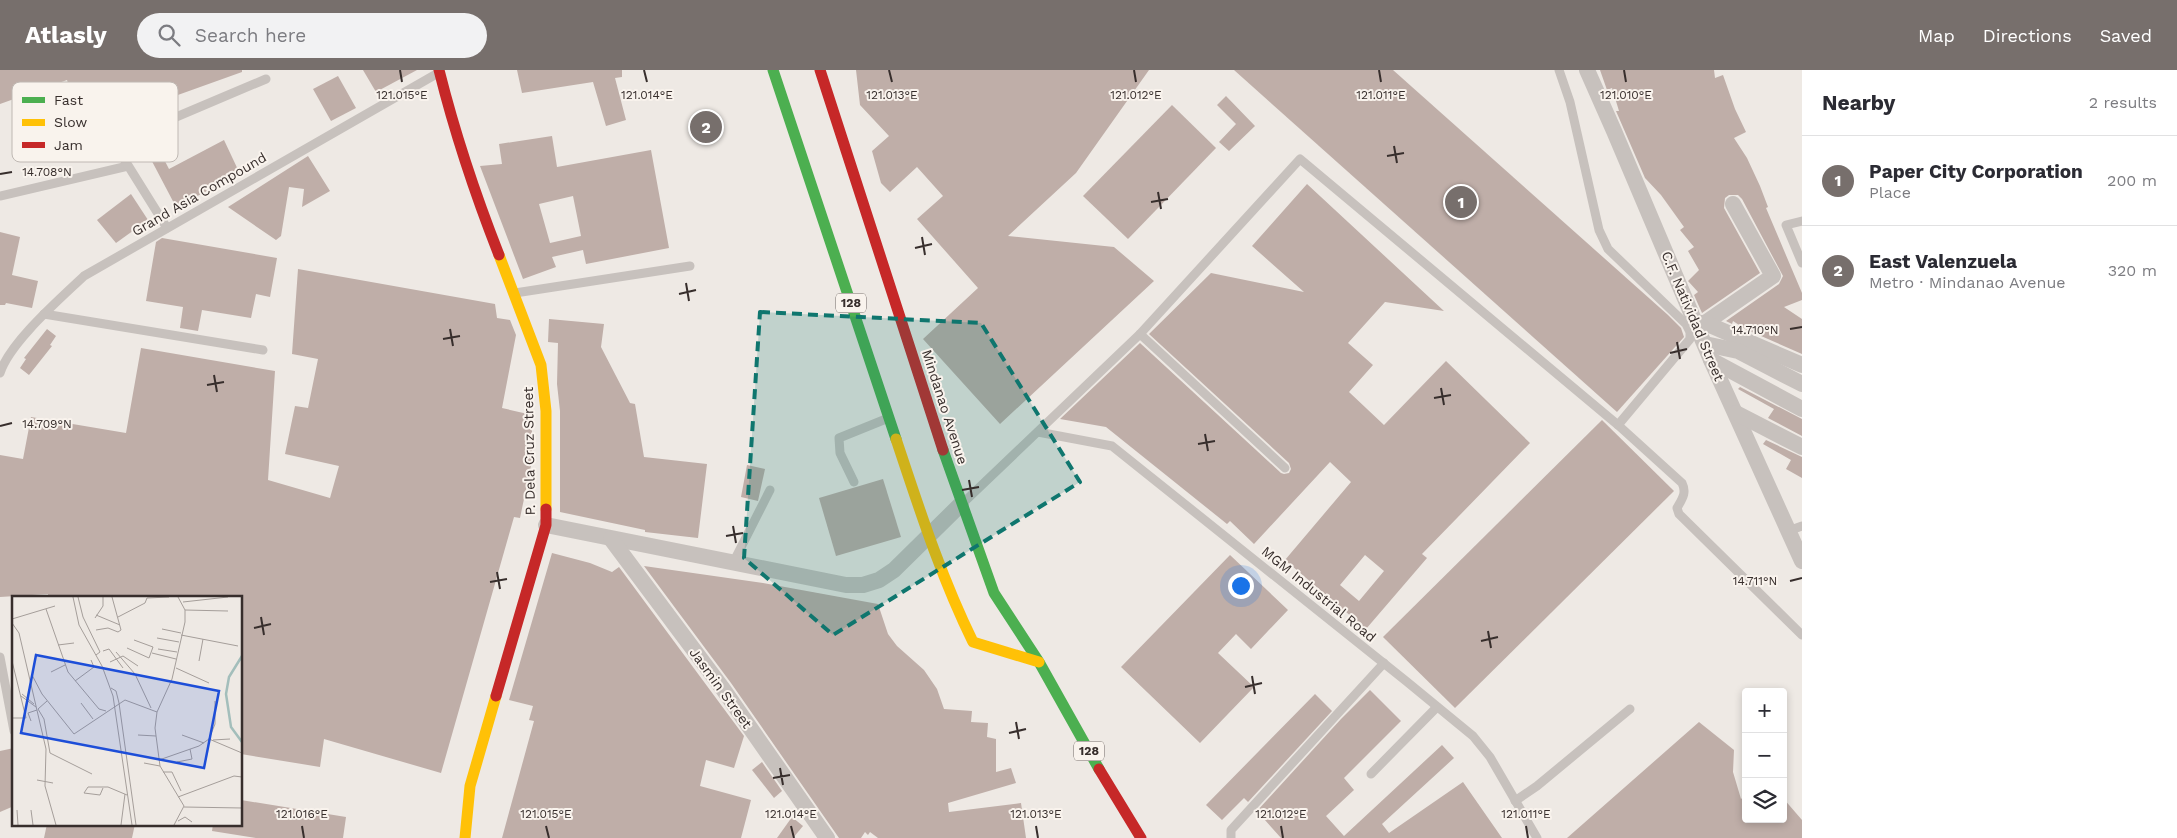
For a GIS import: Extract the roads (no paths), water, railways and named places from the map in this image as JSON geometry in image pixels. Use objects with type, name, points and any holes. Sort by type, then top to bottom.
[{"type":"main road","name":"128","points":[[773,70],[857,309],[889,418],[928,536],[958,611],[973,642],[1039,662]]},
{"type":"main road","name":"Mindanao Avenue","points":[[820,70],[890,299],[994,593],[1039,662],[1103,776],[1141,838]]},
{"type":"main road","name":"P. Dela Cruz Street","points":[[440,71],[454,131],[480,208],[541,366],[546,411],[546,526],[470,786],[465,838]]},
{"type":"street","name":"C.F. Natividad Street","points":[[1586,70],[1700,323],[1711,360],[1795,528],[1801,555]]},
{"type":"street","points":[[1700,323],[1773,276],[1732,204]]},
{"type":"street","points":[[1700,323],[1802,366]]},
{"type":"street","points":[[1705,344],[1738,351],[1802,384]]},
{"type":"street","points":[[1711,360],[1802,409]]},
{"type":"street","points":[[1736,413],[1802,447]]},
{"type":"street","points":[[546,526],[846,585],[863,585],[879,580],[894,570],[961,504]]},
{"type":"street","name":"Jasmin Street","points":[[611,540],[723,689],[827,838]]},
{"type":"lane","points":[[1559,70],[1570,102],[1599,230],[1608,249],[1686,324],[1690,332],[1690,339],[1618,425]]},
{"type":"lane","name":"Grand Asia Compound","points":[[0,373],[2,361],[44,314],[84,276],[440,71]]},
{"type":"lane","points":[[178,116],[266,79]]},
{"type":"lane","points":[[961,504],[1140,334],[1300,159],[1618,425],[1682,483],[1685,495],[1677,508],[1679,514],[1802,635]]},
{"type":"lane","points":[[126,162],[167,228]]},
{"type":"lane","points":[[0,196],[128,166]]},
{"type":"lane","points":[[1802,222],[1786,225],[1802,263]]},
{"type":"lane","points":[[513,294],[690,266]]},
{"type":"lane","points":[[44,314],[264,350]]},
{"type":"lane","points":[[1140,334],[1285,468]]},
{"type":"lane","points":[[854,482],[840,454],[839,438],[889,418]]},
{"type":"lane","name":"MGM Industrial Road","points":[[1038,432],[1112,446],[1384,663],[1473,736],[1490,757],[1537,838]]},
{"type":"lane","points":[[733,563],[770,490]]},
{"type":"lane","points":[[0,657],[12,720]]},
{"type":"lane","points":[[1231,838],[1231,830],[1384,663]]},
{"type":"lane","points":[[1370,774],[1437,707]]},
{"type":"lane","points":[[1515,801],[1537,786],[1630,709]]},
{"type":"place","name":"East Valenzuela","points":[[706,127]]},
{"type":"place","name":"Paper City Corporation","points":[[1461,202]]}]
